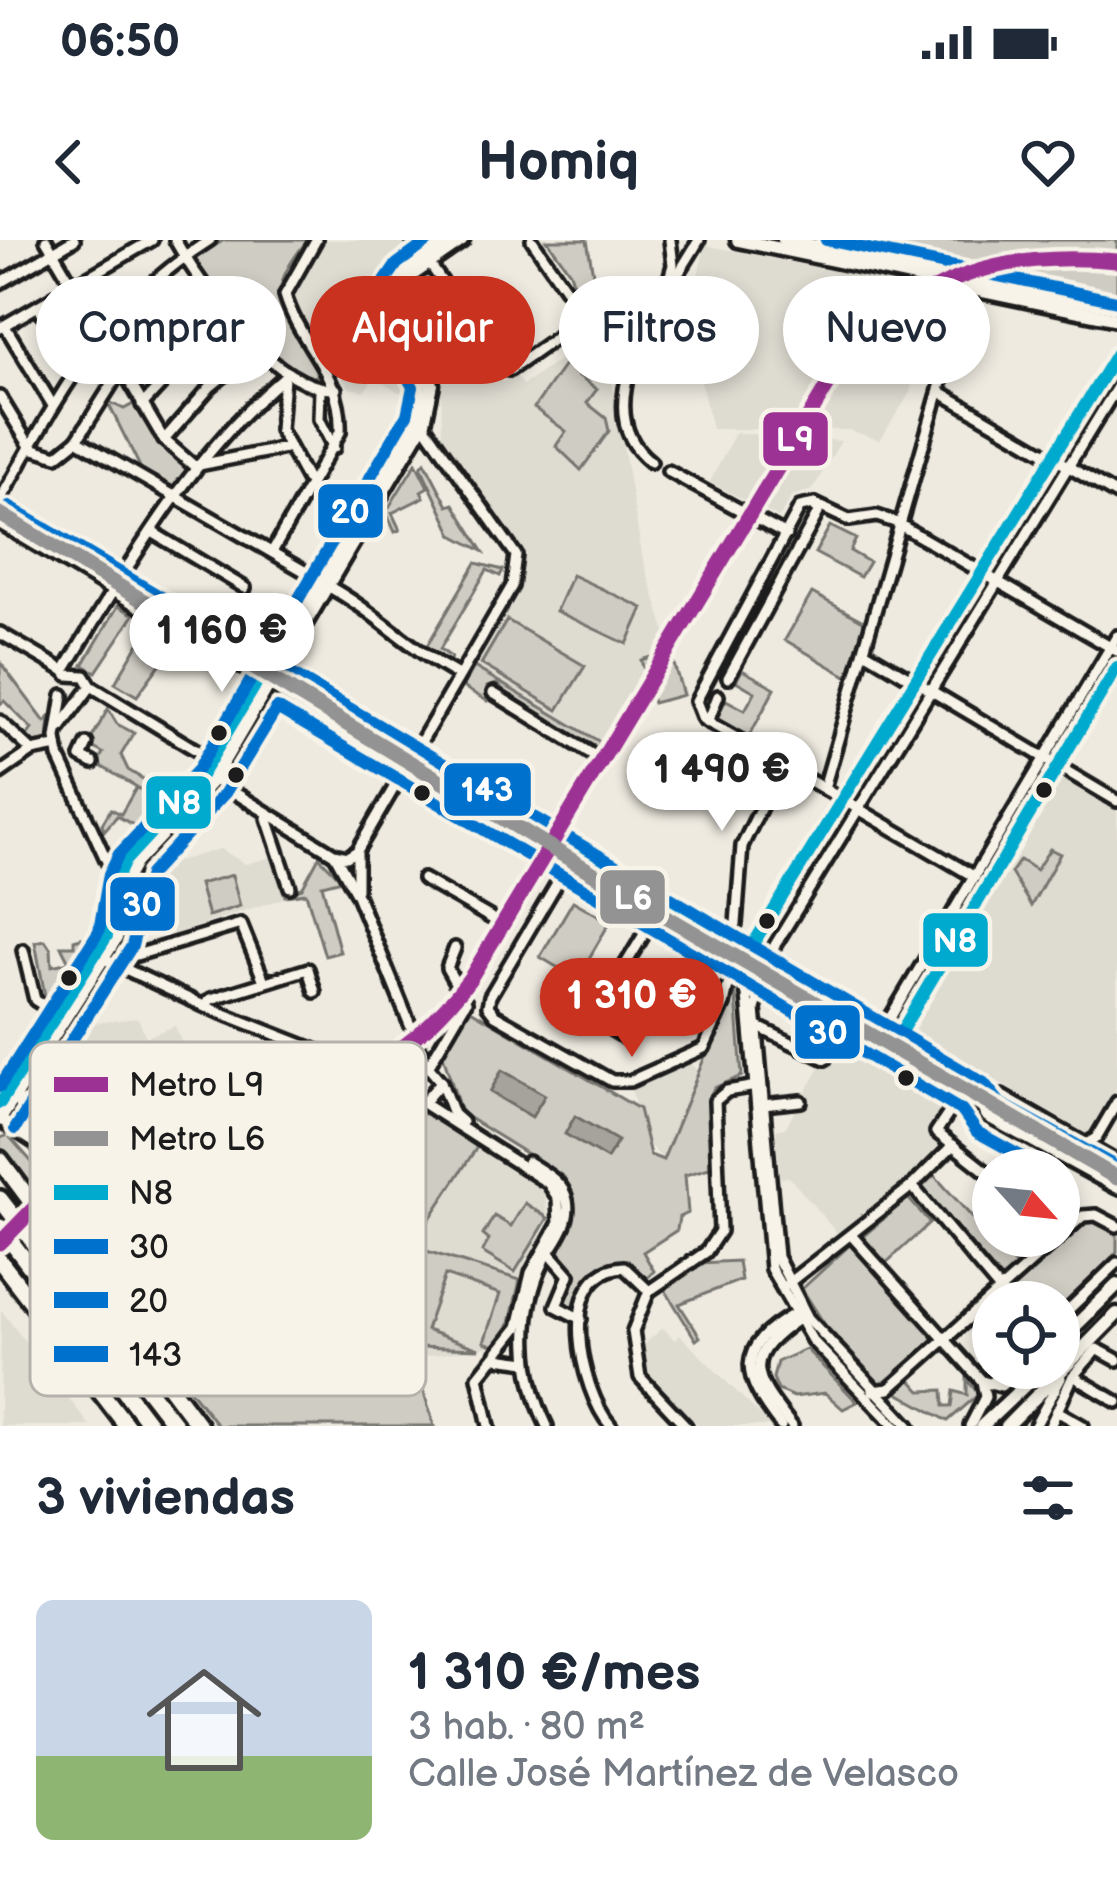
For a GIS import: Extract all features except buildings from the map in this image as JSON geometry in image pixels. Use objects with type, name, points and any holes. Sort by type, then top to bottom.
[{"type":"highway","points":[[0,1160],[30,1201]]},
{"type":"highway","points":[[0,1174],[30,1210]]},
{"type":"highway","points":[[0,1198],[30,1237]]},
{"type":"highway","points":[[0,1227],[30,1267]]},
{"type":"highway","points":[[0,1261],[30,1300]]},
{"type":"highway","points":[[102,1396],[123,1426]]},
{"type":"highway","points":[[128,1396],[151,1426]]},
{"type":"highway","points":[[153,1396],[176,1426]]},
{"type":"highway","points":[[177,1396],[199,1426]]},
{"type":"main road","points":[[38,1042],[116,938],[135,862],[212,782],[322,581],[420,420],[432,384],[392,305],[400,286],[445,240]]},
{"type":"main road","points":[[426,259],[461,240]]},
{"type":"main road","points":[[738,240],[914,276]]},
{"type":"main road","points":[[784,240],[1117,307]]},
{"type":"main road","points":[[990,292],[1117,319]]},
{"type":"main road","points":[[1,499],[125,578],[768,960],[868,1029],[974,1093],[1117,1171]]},
{"type":"main road","points":[[0,522],[762,975],[868,1029],[898,1037],[974,1093]]},
{"type":"main road","points":[[40,1042],[101,954],[116,880],[148,833],[211,761],[266,680]]},
{"type":"main road","points":[[657,913],[665,898]]},
{"type":"main road","points":[[0,1103],[30,1054]]},
{"type":"main road","points":[[2,1121],[9,1087],[30,1057]]},
{"type":"main road","points":[[1080,1321],[1116,1291]]},
{"type":"main road","points":[[1080,1330],[1116,1291]]},
{"type":"main road","points":[[1080,1351],[1117,1314]]},
{"type":"main road","points":[[994,1415],[1016,1389]]},
{"type":"main road","points":[[982,1426],[1021,1389]]},
{"type":"main road","points":[[1007,1426],[1043,1389]]},
{"type":"street","points":[[46,240],[68,276]]},
{"type":"street","points":[[0,283],[74,240]]},
{"type":"street","points":[[89,276],[152,240]]},
{"type":"street","points":[[175,240],[197,276]]},
{"type":"street","points":[[162,276],[210,240]]},
{"type":"street","points":[[310,337],[285,295],[316,240]]},
{"type":"street","points":[[412,240],[503,369],[510,370],[581,320],[581,311],[532,240]]},
{"type":"street","points":[[668,276],[673,257],[670,240]]},
{"type":"street","points":[[677,276],[699,240]]},
{"type":"street","points":[[673,257],[686,262]]},
{"type":"street","points":[[990,284],[1013,286]]},
{"type":"street","points":[[36,306],[2,327],[52,404]]},
{"type":"street","points":[[570,861],[490,996],[490,1011],[605,1079],[630,1081],[704,1048],[739,961],[844,800],[1117,353]]},
{"type":"street","points":[[286,375],[320,389],[336,389]]},
{"type":"street","points":[[1,499],[64,384]]},
{"type":"street","points":[[0,397],[31,448],[53,457],[76,440],[112,384]]},
{"type":"street","points":[[130,384],[164,440],[194,466],[285,448]]},
{"type":"street","points":[[142,404],[163,384]]},
{"type":"street","points":[[164,440],[214,384]]},
{"type":"street","points":[[120,915],[116,880],[56,742],[66,673],[112,590],[125,578],[194,466],[276,384]]},
{"type":"street","points":[[283,384],[279,404],[285,448],[308,480]]},
{"type":"street","points":[[272,553],[334,448],[342,411],[334,384]]},
{"type":"street","points":[[623,384],[632,436],[651,461]]},
{"type":"street","points":[[824,788],[944,384]]},
{"type":"street","points":[[895,1426],[794,1316],[769,1258],[755,998],[768,960],[1117,387]]},
{"type":"street","points":[[320,389],[319,419],[334,448]]},
{"type":"street","points":[[942,393],[1117,495]]},
{"type":"street","points":[[211,761],[212,782],[267,818],[334,854],[347,857],[357,850],[512,586],[516,555],[420,420]]},
{"type":"street","points":[[76,440],[377,613],[404,645],[458,675]]},
{"type":"street","points":[[205,454],[213,464]]},
{"type":"street","points":[[668,471],[786,535]]},
{"type":"street","points":[[728,678],[818,513],[815,503]]},
{"type":"street","points":[[747,744],[708,722],[696,701],[800,508],[815,503],[848,520],[882,517],[1113,650]]},
{"type":"street","points":[[152,532],[245,588]]},
{"type":"street","points":[[0,633],[66,673],[80,673],[119,706],[211,761],[226,757]]},
{"type":"street","points":[[732,633],[748,641]]},
{"type":"street","points":[[868,1029],[890,1018],[1113,650],[1117,636]]},
{"type":"street","points":[[866,652],[1117,801]]},
{"type":"street","points":[[898,1037],[1117,667]]},
{"type":"street","points":[[0,773],[32,751],[56,742],[91,686]]},
{"type":"street","points":[[494,693],[603,760]]},
{"type":"street","points":[[63,694],[119,706]]},
{"type":"street","points":[[708,722],[718,696]]},
{"type":"street","points":[[423,879],[505,926],[641,698]]},
{"type":"street","points":[[0,721],[32,751]]},
{"type":"street","points":[[87,744],[80,757],[93,764]]},
{"type":"street","points":[[736,924],[742,846],[777,761],[989,885]]},
{"type":"street","points":[[267,818],[290,887]]},
{"type":"street","points":[[357,850],[357,895]]},
{"type":"street","points":[[334,854],[357,895],[418,1042]]},
{"type":"street","points":[[580,996],[613,985],[657,913]]},
{"type":"street","points":[[124,968],[133,956],[242,924],[264,981]]},
{"type":"street","points":[[426,1067],[466,1002],[447,968],[455,948]]},
{"type":"street","points":[[23,950],[35,1000],[56,1013]]},
{"type":"street","points":[[101,954],[204,1006],[292,1042]]},
{"type":"street","points":[[739,961],[763,1105],[783,1286]]},
{"type":"street","points":[[204,1006],[308,969],[315,992]]},
{"type":"street","points":[[613,985],[619,1016]]},
{"type":"street","points":[[756,1027],[825,1059]]},
{"type":"street","points":[[426,1060],[457,1118],[550,1176],[566,1194],[567,1219],[514,1333],[497,1358],[480,1370],[477,1382],[489,1426]]},
{"type":"street","points":[[426,1099],[441,1082]]},
{"type":"street","points":[[686,1426],[649,1390],[633,1360],[634,1324],[650,1291],[716,1242],[721,1220],[715,1101],[727,1091],[758,1085]]},
{"type":"street","points":[[9,1087],[30,1132]]},
{"type":"street","points":[[974,1093],[1086,1144],[1117,1171]]},
{"type":"street","points":[[972,1161],[936,1132],[974,1093]]},
{"type":"street","points":[[974,1093],[987,1117],[1117,1188]]},
{"type":"street","points":[[763,1105],[801,1101]]},
{"type":"street","points":[[1086,1144],[1096,1138],[1117,1102]]},
{"type":"street","points":[[426,1106],[552,1187],[560,1217],[531,1298],[527,1337],[527,1362],[547,1426]]},
{"type":"street","points":[[2,1121],[22,1114]]},
{"type":"street","points":[[2,1121],[30,1140]]},
{"type":"street","points":[[783,1286],[912,1186],[952,1145]]},
{"type":"street","points":[[912,1186],[993,1281]]},
{"type":"street","points":[[1080,1218],[1088,1213],[1117,1226]]},
{"type":"street","points":[[851,1235],[972,1368]]},
{"type":"street","points":[[546,1257],[569,1275],[556,1306],[580,1319]]},
{"type":"street","points":[[1008,1281],[1034,1257]]},
{"type":"street","points":[[1080,1299],[1117,1263]]},
{"type":"street","points":[[611,1426],[588,1393],[580,1358],[580,1319],[590,1289],[605,1270],[624,1267],[650,1291]]},
{"type":"street","points":[[873,1391],[889,1390],[972,1315]]},
{"type":"street","points":[[794,1316],[910,1426]]},
{"type":"street","points":[[781,1426],[755,1394],[749,1364],[760,1338],[794,1316]]},
{"type":"street","points":[[792,1426],[764,1390],[757,1369],[764,1346],[794,1316]]},
{"type":"street","points":[[514,1333],[527,1337]]},
{"type":"street","points":[[1080,1370],[1097,1349],[1117,1360]]},
{"type":"street","points":[[497,1358],[527,1362]]},
{"type":"street","points":[[1080,1380],[1117,1402]]},
{"type":"street","points":[[970,1426],[985,1389]]},
{"type":"street","points":[[1035,1426],[1056,1389]]},
{"type":"street","points":[[1050,1426],[1069,1389]]},
{"type":"street","points":[[889,1390],[890,1403],[910,1426]]},
{"type":"street","points":[[1059,1412],[1083,1426]]},
{"type":"shaded area","points":[[224,240],[308,240],[285,276],[205,276],[194,259]]},
{"type":"shaded area","points":[[324,240],[402,240],[411,253],[385,276],[310,276],[310,328],[291,299],[292,288]]},
{"type":"shaded area","points":[[547,240],[587,240],[593,276],[571,276]]},
{"type":"shaded area","points":[[859,240],[1117,240],[1117,293]]},
{"type":"shaded area","points":[[705,245],[857,276],[783,276],[783,384],[912,384],[880,440],[848,430],[712,429],[701,384],[759,384],[759,276],[698,276]]},
{"type":"shaded area","points":[[286,314],[310,344],[310,379],[286,364]]},
{"type":"shaded area","points":[[559,360],[559,384],[612,384],[643,560],[686,696],[652,705],[642,690],[608,747],[474,667],[518,590],[526,555],[442,438],[441,384],[535,384],[535,377]]},
{"type":"shaded area","points":[[559,372],[559,384],[590,384],[597,389],[587,403],[606,418],[609,431],[581,470],[556,446],[566,431],[534,408]]},
{"type":"shaded area","points":[[346,384],[369,384],[364,391]]},
{"type":"shaded area","points":[[385,384],[410,384],[410,398]]},
{"type":"shaded area","points":[[107,401],[124,409],[137,402],[192,466],[175,490],[141,469]]},
{"type":"shaded area","points":[[735,433],[841,441],[812,490],[792,496],[779,518],[710,482]]},
{"type":"shaded area","points":[[425,462],[448,506],[454,504],[483,551],[453,535],[421,467]]},
{"type":"shaded area","points":[[416,463],[428,487],[421,491],[424,497],[392,513],[400,530],[395,532],[386,512]]},
{"type":"shaded area","points":[[830,526],[856,539],[850,551],[869,562],[860,577],[815,553]]},
{"type":"shaded area","points":[[476,563],[503,570],[500,576],[487,570],[440,649],[451,657],[449,663],[425,649]]},
{"type":"shaded area","points":[[572,575],[643,608],[627,644],[556,611]]},
{"type":"shaded area","points":[[812,593],[865,622],[848,677],[785,640]]},
{"type":"shaded area","points":[[118,606],[134,615],[96,672],[83,665]]},
{"type":"shaded area","points":[[507,620],[585,666],[558,710],[481,664]]},
{"type":"shaded area","points":[[143,636],[169,652],[137,696],[115,683]]},
{"type":"shaded area","points":[[670,651],[683,695],[653,703],[641,660]]},
{"type":"shaded area","points":[[0,662],[45,722],[50,717],[48,740],[34,743],[27,736],[32,729],[4,701],[0,704]]},
{"type":"shaded area","points":[[474,667],[600,742],[597,747],[527,711],[497,684],[487,687],[487,701],[463,687]]},
{"type":"shaded area","points":[[742,670],[775,688],[749,737],[715,719],[726,700],[745,710],[755,692],[736,681]]},
{"type":"shaded area","points":[[108,709],[117,724],[134,733],[121,755],[128,770],[156,787],[150,796],[162,802],[137,827],[117,816],[104,831],[102,824],[111,809],[121,814],[136,788],[142,790],[97,764],[103,753],[88,745]]},
{"type":"shaded area","points":[[1062,776],[1117,808],[1117,1087],[1088,1135],[911,1030]]},
{"type":"shaded area","points":[[220,849],[246,864],[271,857],[284,898],[173,934],[154,868]]},
{"type":"shaded area","points":[[1050,849],[1060,854],[1031,906],[1011,873],[1020,860],[1036,870]]},
{"type":"shaded area","points":[[319,857],[342,880],[322,885],[340,952],[325,956],[306,893],[285,896],[278,875],[289,892],[302,888]]},
{"type":"shaded area","points":[[232,875],[240,906],[208,916],[199,884]]},
{"type":"shaded area","points":[[573,901],[610,922],[577,979],[540,957]]},
{"type":"shaded area","points":[[81,938],[84,952],[52,1002],[45,996],[35,942],[45,940],[52,966],[69,962],[61,946],[74,946],[74,940]]},
{"type":"shaded area","points":[[665,959],[701,981],[675,1026],[638,1004]]},
{"type":"shaded area","points":[[735,982],[742,1076],[714,1088],[708,1100],[713,1167],[685,1175],[688,1213],[679,1217],[677,1230],[643,1252],[654,1271],[647,1278],[627,1263],[600,1266],[576,1309],[563,1307],[573,1277],[559,1254],[572,1216],[570,1188],[564,1177],[461,1113],[442,1052],[469,1009],[639,1109],[650,1155],[663,1160]]},
{"type":"shaded area","points":[[138,1018],[146,1037],[175,1026],[181,1042],[86,1042],[82,1024]]},
{"type":"shaded area","points":[[840,1034],[954,1097],[932,1133],[946,1144],[916,1177],[845,1234],[836,1232],[789,1177],[780,1178],[776,1130],[785,1128]]},
{"type":"shaded area","points":[[689,1062],[699,1071],[662,1158],[644,1140],[630,1085]]},
{"type":"shaded area","points":[[502,1070],[545,1095],[532,1117],[490,1092]]},
{"type":"shaded area","points":[[426,1114],[477,1147],[426,1225]]},
{"type":"shaded area","points":[[575,1116],[618,1141],[607,1159],[565,1134]]},
{"type":"shaded area","points":[[8,1135],[30,1160],[30,1187],[0,1149],[0,1138]]},
{"type":"shaded area","points":[[477,1147],[544,1189],[548,1218],[520,1280],[510,1323],[494,1346],[426,1356],[426,1225]]},
{"type":"shaded area","points":[[934,1175],[972,1217],[972,1245],[922,1187]]},
{"type":"shaded area","points":[[908,1198],[930,1223],[885,1264],[861,1238]]},
{"type":"shaded area","points":[[525,1203],[548,1218],[515,1272],[482,1252],[489,1240],[483,1235],[494,1216],[511,1226]]},
{"type":"shaded area","points":[[1096,1221],[1117,1233],[1117,1252],[1080,1289],[1080,1281],[1018,1281],[1045,1257],[1080,1257],[1084,1222]]},
{"type":"shaded area","points":[[852,1243],[934,1338],[883,1387],[832,1336],[802,1289]]},
{"type":"shaded area","points":[[426,1251],[520,1280],[510,1323],[494,1346],[484,1342],[500,1294],[445,1275],[426,1330]]},
{"type":"shaded area","points":[[982,1257],[1008,1257],[1016,1266],[1002,1280]]},
{"type":"shaded area","points":[[738,1261],[741,1280],[679,1304],[700,1337],[696,1340],[664,1288],[698,1263]]},
{"type":"shaded area","points":[[1,1310],[30,1348],[30,1396],[67,1396],[90,1426],[0,1426]]},
{"type":"shaded area","points":[[663,1328],[675,1340],[680,1335],[771,1426],[700,1426],[652,1381],[645,1367],[641,1347]]},
{"type":"shaded area","points":[[426,1330],[479,1349],[426,1347]]},
{"type":"shaded area","points":[[806,1349],[857,1402],[843,1409],[825,1393],[794,1397],[778,1390],[773,1378],[777,1362]]},
{"type":"shaded area","points":[[910,1379],[921,1391],[943,1390],[944,1406],[952,1406],[954,1391],[967,1395],[967,1380],[979,1394],[948,1421],[896,1392]]},
{"type":"shaded area","points":[[194,1396],[425,1396],[434,1426],[218,1426]]},
{"type":"tunnel","points":[[747,744],[773,759]]},
{"type":"metro line","name":"L9","points":[[409,1042],[471,977],[841,363],[902,309],[966,275],[1036,260],[1117,261]]},
{"type":"metro line","name":"L6","points":[[0,514],[634,898],[1117,1178]]},
{"type":"metro line","name":"L9","points":[[0,1243],[30,1213]]},
{"type":"transit line","name":"20","points":[[0,1086],[99,931],[109,874],[119,854],[197,771],[407,415],[413,387],[381,330],[375,296],[397,264],[430,240]]},
{"type":"transit line","name":"20","points":[[826,240],[1117,301]]},
{"type":"transit line","name":"N8","points":[[39,1042],[107,936],[116,880],[125,861],[196,784],[269,663],[750,949],[1117,353]]},
{"type":"transit line","name":"143","points":[[9,507],[984,1083],[1000,1103],[1117,1167]]},
{"type":"transit line","name":"N8","points":[[718,949],[863,1034],[896,1040],[1117,667]]},
{"type":"transit line","name":"30","points":[[71,1042],[132,946],[150,874],[225,793],[277,708],[962,1111],[977,1132],[1008,1149]]},
{"type":"transit line","name":"N8","points":[[0,1103],[30,1056]]},
{"type":"transit line","name":"30","points":[[15,1129],[30,1106]]}]
